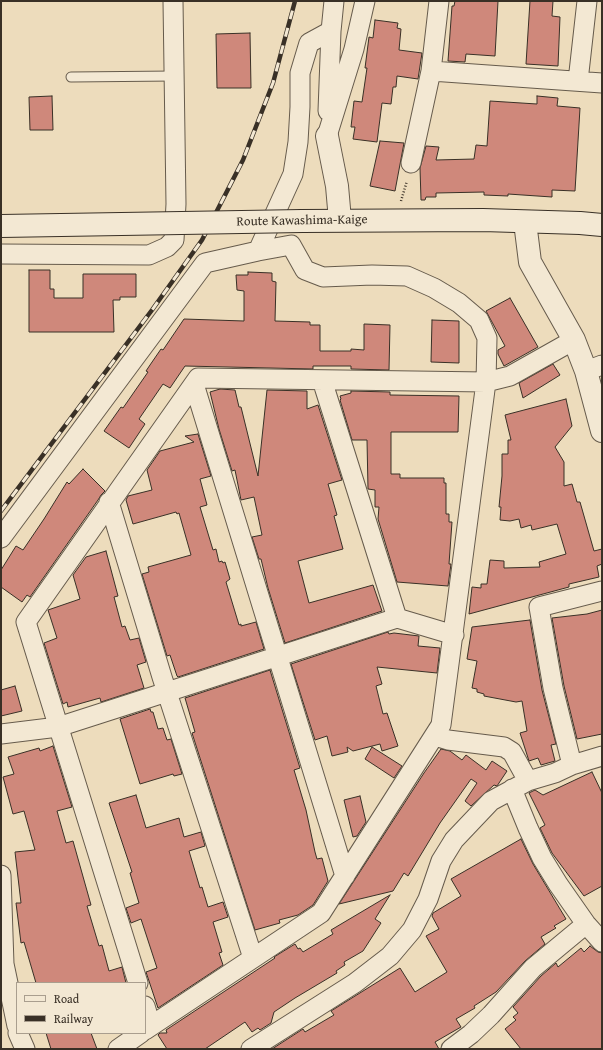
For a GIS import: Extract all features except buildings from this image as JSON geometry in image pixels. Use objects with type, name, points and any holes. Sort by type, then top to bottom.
[{"type":"main road","points":[[327,136],[337,186],[340,220]]},
{"type":"main road","name":"Route Kawashima-Kaige","points":[[1,226],[340,220],[483,220],[602,225]]},
{"type":"main road","points":[[525,222],[530,262],[574,340],[594,368],[602,431]]},
{"type":"street","points":[[1,254],[149,255],[167,247],[174,240],[176,204],[173,1]]},
{"type":"street","points":[[327,136],[331,31],[334,1]]},
{"type":"street","points":[[327,136],[354,48],[365,1]]},
{"type":"street","points":[[411,163],[431,71],[439,1]]},
{"type":"street","points":[[578,81],[587,1]]},
{"type":"street","points":[[258,251],[293,174],[298,135],[300,73],[309,43],[331,31]]},
{"type":"street","points":[[431,71],[602,83]]},
{"type":"street","points":[[1,538],[205,263],[291,245],[305,270],[323,277],[372,275],[408,276],[434,288],[459,303],[479,320],[487,338],[486,382],[441,725],[321,913],[146,1030]]},
{"type":"street","points":[[138,982],[26,622],[109,502],[198,378],[486,382],[510,376],[574,340]]},
{"type":"street","points":[[322,380],[396,618]]},
{"type":"street","points":[[194,384],[345,876]]},
{"type":"street","points":[[109,502],[162,677],[253,958]]},
{"type":"street","points":[[572,765],[553,688],[538,608],[602,591]]},
{"type":"street","points":[[1,734],[58,727],[396,618],[454,635]]},
{"type":"street","points":[[435,736],[448,740],[504,747],[512,752],[528,828],[542,858],[586,924],[602,942]]},
{"type":"street","points":[[251,1049],[356,983],[390,956],[412,930],[428,900],[441,861],[454,840],[491,801],[520,785],[555,773],[572,765],[602,756]]},
{"type":"street","points":[[1,875],[4,964],[16,1021]]},
{"type":"street","points":[[451,1049],[471,1034],[491,1015],[516,985],[533,968],[586,924]]},
{"type":"street","points":[[18,1034],[25,1049]]},
{"type":"street","points":[[118,1049],[140,1034]]},
{"type":"lane","points":[[71,77],[174,76]]},
{"type":"path","points":[[400,205],[411,163]]},
{"type":"railway","points":[[1,511],[152,310],[202,240],[243,160],[273,83],[295,1]]}]
